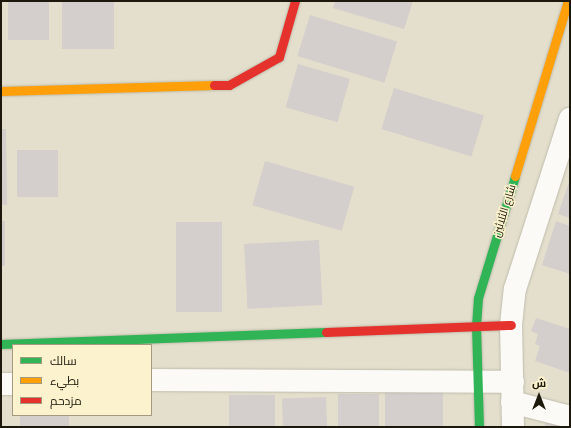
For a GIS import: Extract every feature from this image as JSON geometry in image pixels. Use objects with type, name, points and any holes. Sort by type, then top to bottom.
[{"type":"street","points":[[1,91],[229,85],[279,57],[295,1]]},
{"type":"street","name":"شارع الثلاثين","points":[[479,427],[476,326],[478,298],[568,1]]},
{"type":"street","points":[[513,427],[511,325],[515,289],[570,119]]},
{"type":"street","points":[[1,344],[511,325]]},
{"type":"street","points":[[152,380],[478,381],[513,392],[570,417]]},
{"type":"street","points":[[1,384],[12,384]]},
{"type":"building","points":[[8,1],[49,1],[49,40],[8,40]]},
{"type":"building","points":[[62,1],[114,1],[114,49],[62,49]]},
{"type":"building","points":[[335,1],[413,1],[404,29],[333,8]]},
{"type":"building","points":[[310,15],[397,42],[384,83],[297,56]]},
{"type":"building","points":[[298,64],[350,79],[338,122],[286,107]]},
{"type":"building","points":[[394,88],[484,115],[471,157],[381,129]]},
{"type":"building","points":[[1,129],[6,129],[7,205],[1,205]]},
{"type":"building","points":[[17,150],[58,150],[58,197],[17,197]]},
{"type":"building","points":[[265,161],[354,187],[342,231],[252,205]]},
{"type":"building","points":[[570,179],[570,218],[558,214]]},
{"type":"building","points":[[1,221],[5,221],[5,266],[1,266]]},
{"type":"building","points":[[556,221],[570,226],[570,274],[542,265]]},
{"type":"building","points":[[176,222],[222,222],[222,312],[176,312]]},
{"type":"building","points":[[319,240],[322,305],[248,309],[244,244]]},
{"type":"building","points":[[536,318],[570,329],[570,373],[535,361],[540,346],[535,344],[538,334],[531,331]]},
{"type":"building","points":[[385,389],[443,389],[443,427],[385,427]]},
{"type":"building","points":[[338,394],[379,394],[379,427],[338,427]]},
{"type":"building","points":[[229,395],[275,395],[275,427],[229,427]]},
{"type":"building","points":[[326,397],[327,427],[283,427],[282,399]]},
{"type":"building","points":[[20,416],[69,416],[69,427],[20,427]]},
{"type":"building","points":[[546,421],[562,427],[544,427]]},
{"type":"traffic: fast","points":[[479,427],[476,326],[478,298],[515,176]]},
{"type":"traffic: fast","points":[[1,344],[326,332]]},
{"type":"traffic: slow","points":[[515,176],[568,1]]},
{"type":"traffic: slow","points":[[1,91],[214,85]]},
{"type":"traffic: jam","points":[[214,85],[229,85],[279,57],[295,1]]},
{"type":"traffic: jam","points":[[326,332],[511,325]]}]
